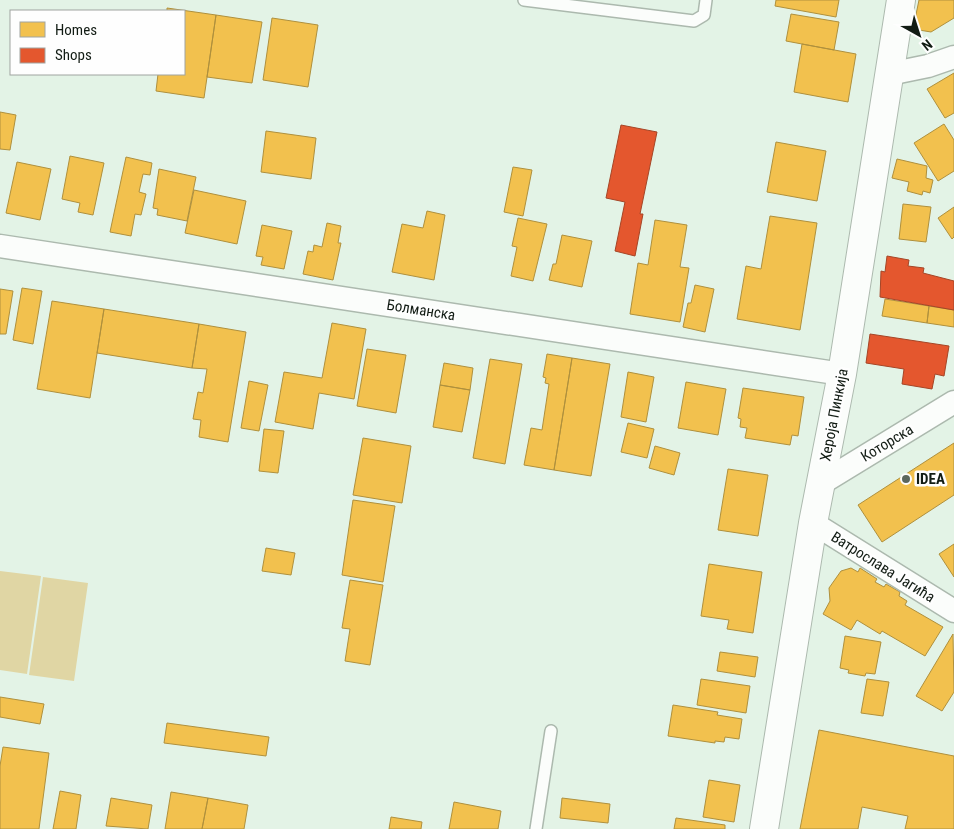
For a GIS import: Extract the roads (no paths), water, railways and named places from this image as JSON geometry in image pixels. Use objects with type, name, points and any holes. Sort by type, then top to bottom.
[{"type":"street","name":"Хероја Пинкија","points":[[764,829],[813,523],[842,374],[901,0]]},
{"type":"street","points":[[889,74],[928,66],[954,57]]},
{"type":"street","name":"Болманска","points":[[0,246],[842,374]]},
{"type":"street","name":"Которска","points":[[820,484],[954,402]]},
{"type":"street","name":"Ватрослава Јагића","points":[[813,523],[954,611]]},
{"type":"lane","points":[[524,0],[593,4],[694,22],[704,15],[706,0]]},
{"type":"lane","points":[[536,829],[551,731]]},
{"type":"place","name":"IDEA","points":[[906,479]]}]
